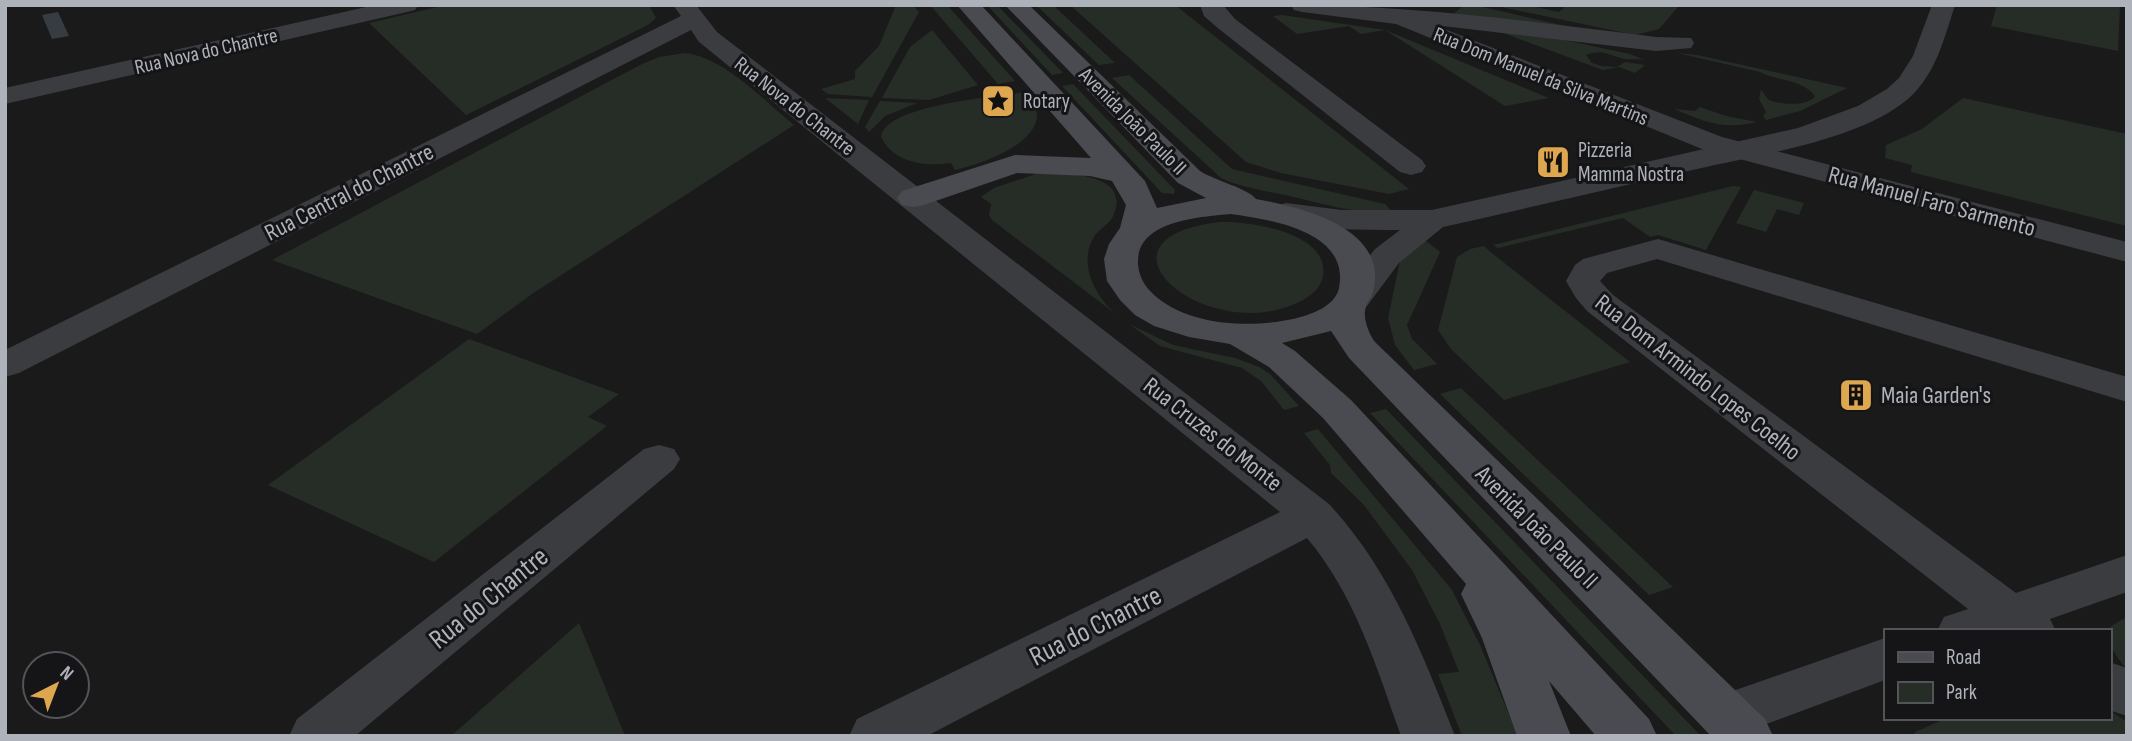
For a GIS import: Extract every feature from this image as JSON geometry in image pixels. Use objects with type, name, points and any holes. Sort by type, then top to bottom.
[{"type":"main road","name":"Avenida João Paulo II","points":[[968,5],[1134,188],[1142,205],[1136,230],[1122,249],[1120,271],[1133,294],[1159,313],[1197,328],[1241,335],[1284,334],[1321,323],[1351,303]]},
{"type":"main road","name":"Avenida João Paulo II","points":[[1016,5],[1189,177],[1204,187],[1315,225],[1340,240],[1355,259],[1361,279],[1351,303],[1350,335],[1362,350],[1736,726]]},
{"type":"main road","points":[[1015,164],[1044,134],[1056,102]]},
{"type":"main road","points":[[914,198],[1015,164],[1091,167],[1122,175]]},
{"type":"main road","name":"Avenida João Paulo II","points":[[1136,230],[1161,216],[1193,207],[1231,205],[1277,211]]},
{"type":"main road","name":"Avenida João Paulo II","points":[[1241,335],[1282,359],[1306,378],[1630,736]]},
{"type":"main road","points":[[1464,551],[1507,638],[1544,736]]},
{"type":"street","name":"Rua Nova do Chantre","points":[[5,96],[407,5]]},
{"type":"street","points":[[1211,5],[1212,11],[1227,24],[1411,166]]},
{"type":"street","name":"Rua Dom Manuel da Silva Martins","points":[[1302,5],[1380,17],[1402,11],[1423,29],[1684,133],[1738,150]]},
{"type":"street","points":[[1277,211],[1342,220],[1432,220],[1807,135],[1848,120],[1907,85],[1920,68],[1944,5]]},
{"type":"street","points":[[1402,11],[1656,44],[1682,43]]},
{"type":"street","name":"Rua Nova do Chantre","points":[[689,12],[723,49],[914,198]]},
{"type":"street","name":"Rua Central do Chantre","points":[[5,365],[689,12]]},
{"type":"street","name":"Rua Manuel Faro Sarmento","points":[[1738,150],[2127,252]]},
{"type":"street","name":"Rua Cruzes do Monte","points":[[914,198],[1313,515],[1335,538],[1362,576],[1385,621],[1428,736]]},
{"type":"street","points":[[1351,303],[1387,256],[1432,220]]},
{"type":"street","name":"Rua Dom Armindo Lopes Coelho","points":[[2019,623],[1600,303],[1588,291],[1583,281],[1587,272],[1595,266],[1658,249],[2127,390]]},
{"type":"street","name":"Rua do Chantre","points":[[316,736],[659,459]]},
{"type":"street","name":"Rua do Chantre","points":[[876,736],[1313,515]]},
{"type":"street","points":[[1976,629],[2019,623],[2127,573]]},
{"type":"street","points":[[1736,726],[1884,659]]},
{"type":"street","points":[[2111,684],[2127,694]]},
{"type":"green space","points":[[446,5],[649,5],[656,18],[648,25],[466,115],[369,23]]},
{"type":"green space","points":[[896,5],[913,5],[919,12],[872,97],[828,94],[821,89],[855,79],[855,71],[879,46]]},
{"type":"green space","points":[[930,5],[947,5],[1015,81],[998,84]]},
{"type":"green space","points":[[987,5],[997,5],[1063,73],[1052,75]]},
{"type":"green space","points":[[1036,5],[1053,5],[1115,63],[1099,65]]},
{"type":"green space","points":[[1070,5],[1175,5],[1409,189],[1389,194],[1281,173],[1246,162]]},
{"type":"green space","points":[[1464,5],[1474,5],[1596,33],[1452,15]]},
{"type":"green space","points":[[1492,5],[1527,5],[1559,12],[1567,5],[1678,7],[1659,29],[1635,35]]},
{"type":"green space","points":[[1997,5],[2120,5],[2118,51],[1991,26]]},
{"type":"green space","points":[[1282,15],[1385,30],[1361,34],[1349,26],[1297,34],[1273,16]]},
{"type":"green space","points":[[1490,28],[1546,36],[1630,54],[1646,61],[1625,59],[1601,52],[1586,55],[1592,63],[1601,66],[1617,67],[1625,62],[1645,65],[1635,73],[1619,67],[1603,70]]},
{"type":"green space","points":[[932,30],[978,85],[929,100],[882,98],[910,47]]},
{"type":"green space","points":[[1385,30],[1549,98],[1505,106]]},
{"type":"green space","points":[[685,53],[700,56],[729,71],[794,125],[532,294],[477,334],[272,260],[642,64],[659,57]]},
{"type":"green space","points":[[1677,53],[1847,88],[1800,111],[1766,120],[1763,116],[1766,112],[1759,99],[1761,90],[1770,100],[1783,103],[1807,102],[1815,96],[1810,90],[1789,81]]},
{"type":"green space","points":[[1129,75],[1232,169],[1385,204],[1393,213],[1341,208],[1246,187],[1221,178],[1112,78]]},
{"type":"green space","points":[[1073,84],[1175,190],[1174,194],[1162,193],[1062,86]]},
{"type":"green space","points":[[1025,92],[1036,107],[1036,121],[1029,134],[1001,154],[968,167],[955,170],[951,163],[921,163],[902,158],[887,146],[881,137],[887,126],[901,117],[921,110]]},
{"type":"green space","points":[[825,98],[869,100],[858,124]]},
{"type":"green space","points":[[1963,98],[2127,134],[2127,226],[1911,172],[1912,165],[1885,158],[1886,145],[1922,129]]},
{"type":"green space","points":[[880,101],[917,103],[885,116],[869,132],[865,127]]},
{"type":"green space","points":[[1700,107],[1757,122],[1724,125],[1674,109],[1695,111]]},
{"type":"green space","points":[[1039,173],[1092,178],[1113,190],[1117,200],[1114,214],[1090,244],[1088,267],[1095,289],[1117,315],[989,215],[991,204],[981,197],[994,188]]},
{"type":"green space","points":[[1733,186],[1741,187],[1706,250],[1658,235],[1650,237],[1623,218],[1498,248],[1493,245]]},
{"type":"green space","points":[[1754,190],[1804,203],[1799,215],[1777,209],[1766,232],[1736,223]]},
{"type":"green space","points":[[1220,222],[1267,227],[1301,239],[1314,249],[1322,261],[1323,276],[1320,284],[1311,295],[1299,302],[1264,312],[1228,311],[1196,301],[1172,285],[1158,267],[1159,248],[1179,232]]},
{"type":"green space","points":[[1425,240],[1440,252],[1407,325],[1412,339],[1437,364],[1414,370],[1395,345],[1388,318],[1400,261]]},
{"type":"green space","points":[[1484,246],[1630,362],[1504,400],[1451,349],[1438,330],[1457,257],[1470,249]]},
{"type":"green space","points":[[1129,324],[1173,345],[1235,358],[1259,367],[1270,374],[1299,406],[1284,410],[1261,381],[1242,368],[1160,346]]},
{"type":"green space","points":[[469,339],[619,394],[588,417],[607,426],[434,562],[268,485]]},
{"type":"green space","points":[[1461,388],[1673,587],[1649,595],[1440,394]]},
{"type":"green space","points":[[1386,409],[1701,736],[1676,736],[1370,413]]},
{"type":"green space","points":[[1318,429],[1452,590],[1480,645],[1518,736],[1462,736],[1438,674],[1459,672],[1440,624],[1412,570],[1364,505],[1331,473],[1330,465],[1304,433]]},
{"type":"green space","points":[[2127,617],[2127,669],[2113,649],[2111,626]]},
{"type":"green space","points":[[579,623],[625,736],[451,736]]},
{"type":"green space","points":[[2111,711],[2127,722],[2127,736],[1913,736],[1915,732],[1942,720],[2111,720]]},
{"type":"shaded area","points":[[58,12],[69,36],[52,39],[42,15]]},
{"type":"place","name":"Rotary","points":[[998,101]]},
{"type":"place","name":"Pizzeria Mamma Nostra","points":[[1553,162]]},
{"type":"place","name":"Maia Garden's","points":[[1856,395]]}]
